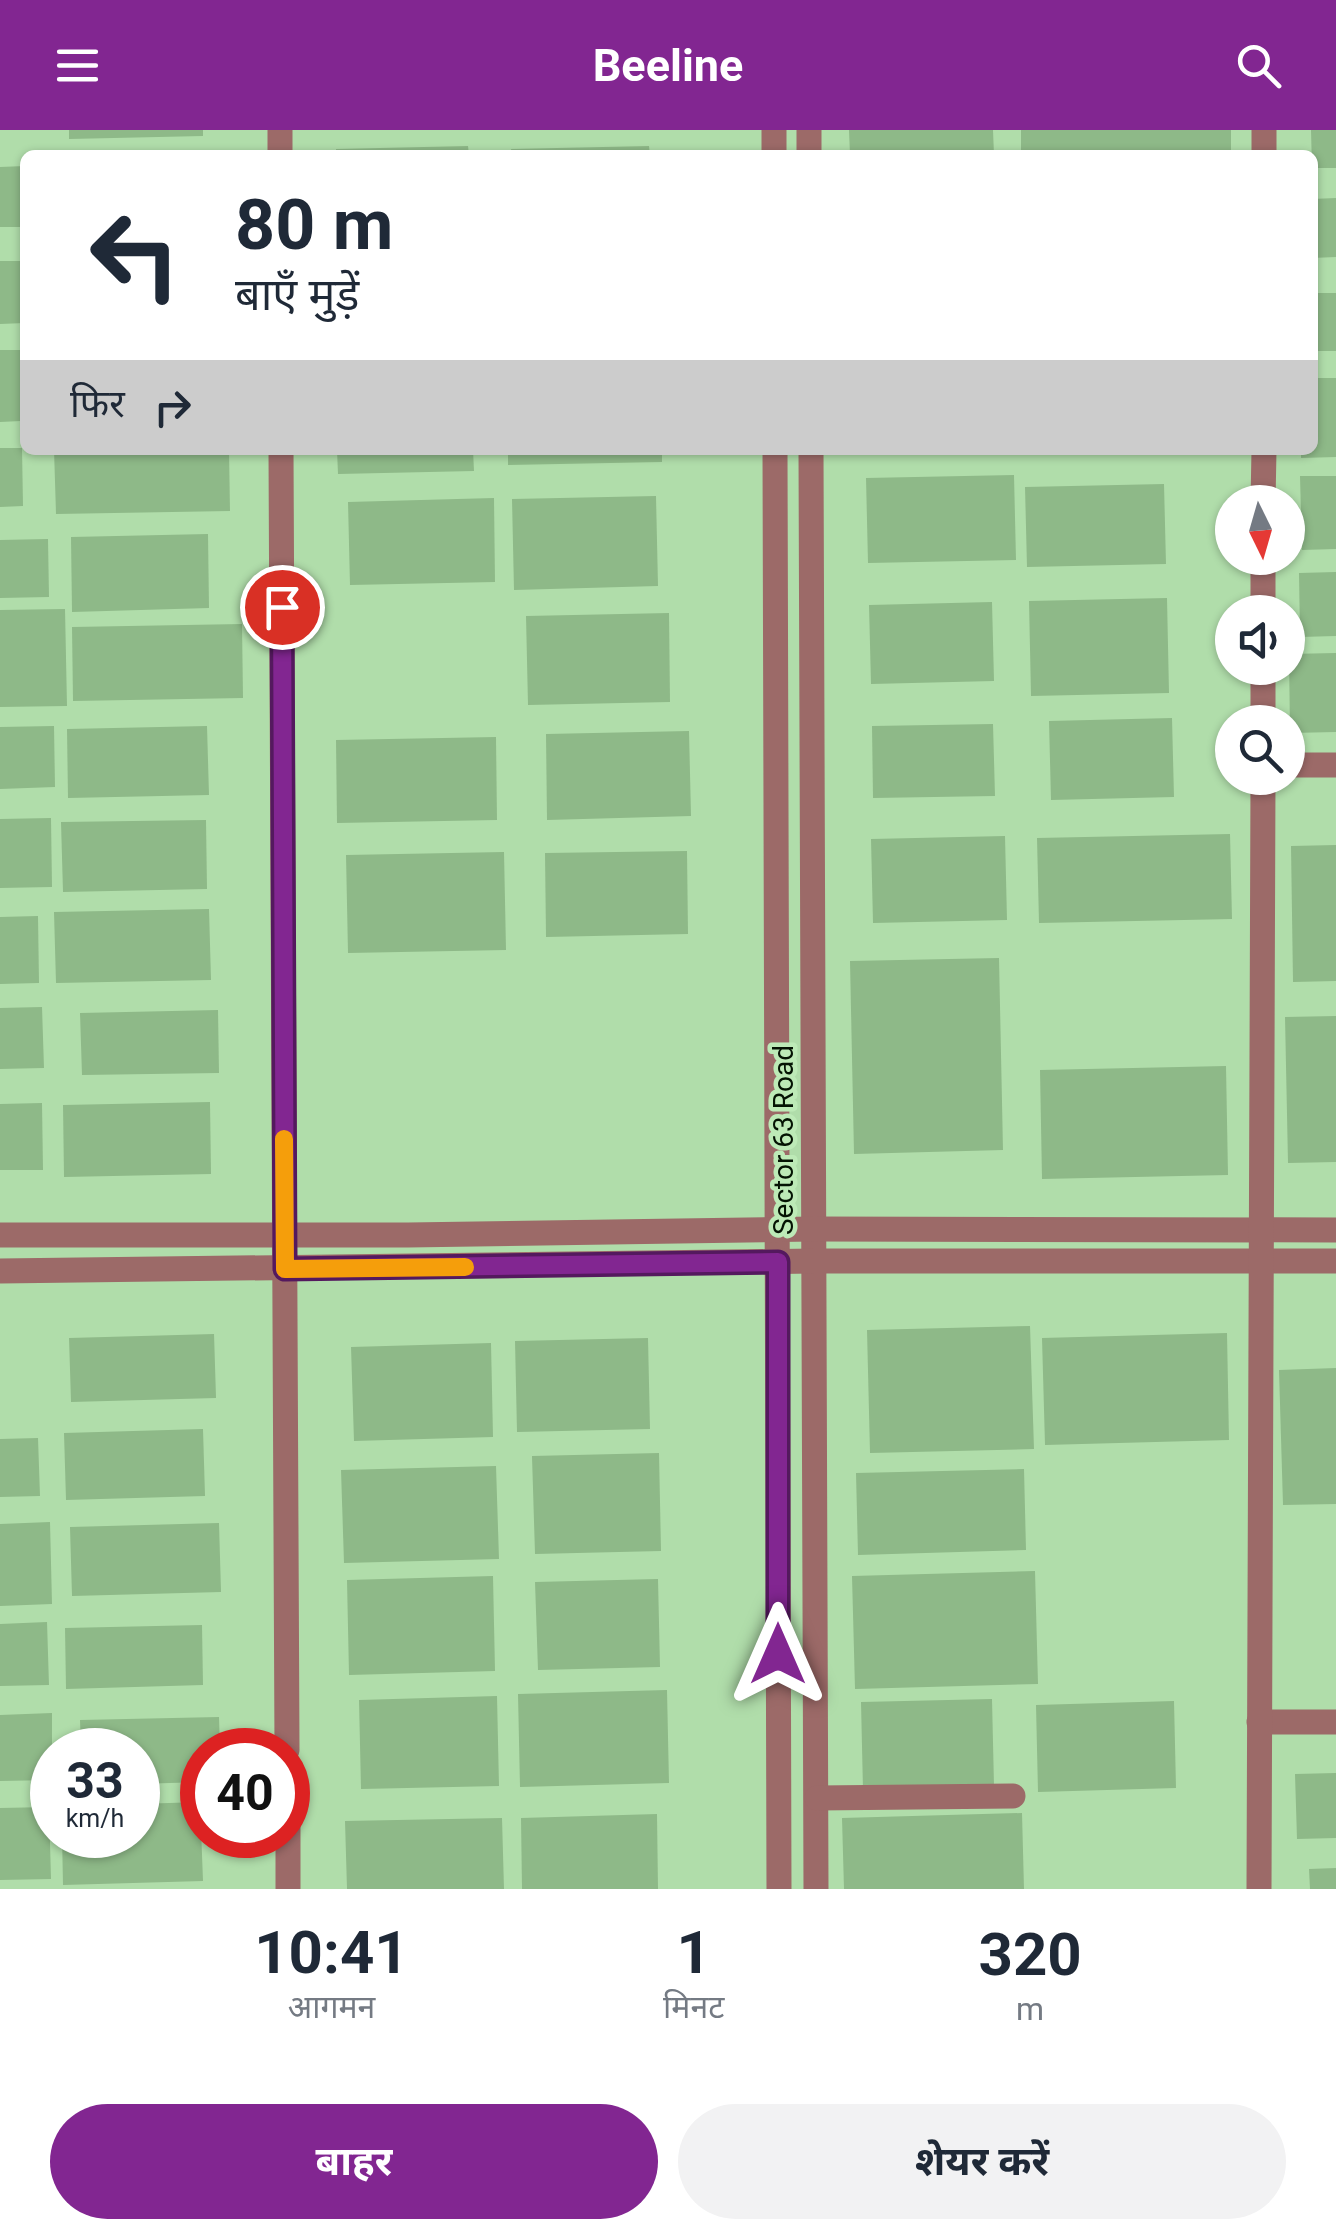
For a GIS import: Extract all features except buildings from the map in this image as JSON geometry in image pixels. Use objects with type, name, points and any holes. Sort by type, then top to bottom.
[{"type":"street","points":[[281,455],[287,1728]]},
{"type":"street","name":"Sector 63 Road","points":[[775,455],[779,1889]]},
{"type":"street","name":"Sector 63 Road","points":[[810,455],[816,1889]]},
{"type":"street","points":[[1264,455],[1264,485]]},
{"type":"street","points":[[1305,765],[1336,766]]},
{"type":"street","points":[[1259,1889],[1263,795]]},
{"type":"street","points":[[0,1235],[814,1228],[1336,1230]]},
{"type":"street","points":[[0,1270],[814,1261],[1336,1261]]},
{"type":"street","points":[[1259,1722],[1336,1722]]},
{"type":"street","points":[[817,1798],[1014,1796]]},
{"type":"street","points":[[288,1858],[288,1889]]},
{"type":"slow traffic","points":[[284,1139],[285,1269],[465,1267]]},
{"type":"route","points":[[282,607],[285,1269],[778,1262],[778,1654]]}]
